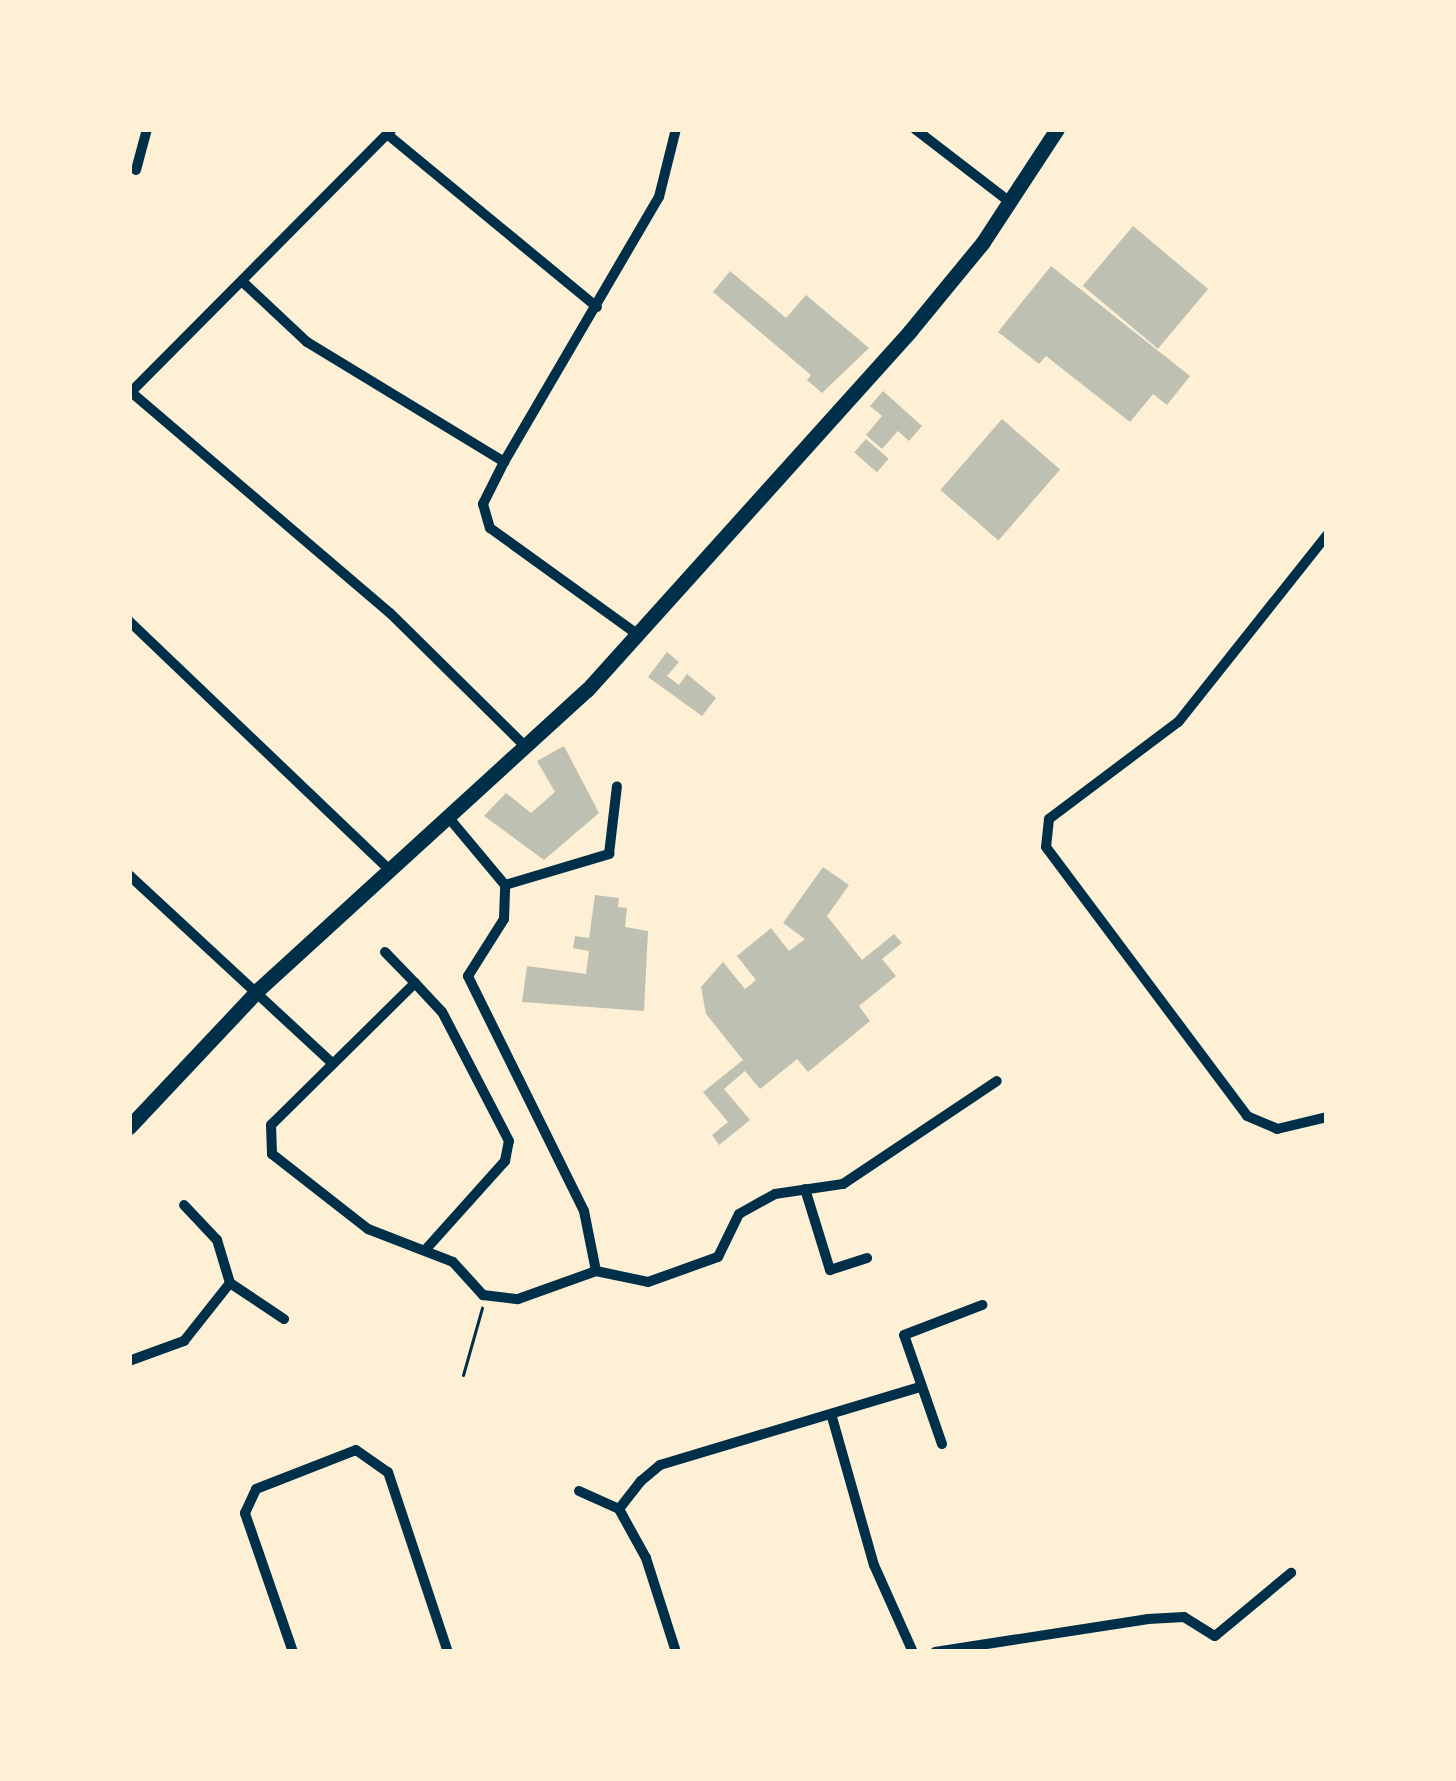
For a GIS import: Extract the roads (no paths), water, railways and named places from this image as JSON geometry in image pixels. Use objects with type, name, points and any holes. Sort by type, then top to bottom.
[{"type":"main road","points":[[129,1126],[259,989],[527,748],[637,634],[910,331],[1010,202],[1057,129]]},
{"type":"street","points":[[136,170],[147,129]]},
{"type":"street","points":[[637,634],[490,529],[483,504],[659,197],[676,129]]},
{"type":"street","points":[[915,129],[1010,202]]},
{"type":"street","points":[[527,748],[390,613],[130,393],[244,284],[389,131],[598,307]]},
{"type":"street","points":[[244,284],[307,343],[504,462]]},
{"type":"street","points":[[1327,535],[1220,678],[1178,722],[1049,819],[1046,847],[1247,1116],[1277,1129],[1327,1118]]},
{"type":"street","points":[[129,622],[390,870]]},
{"type":"street","points":[[506,885],[609,854],[616,786]]},
{"type":"street","points":[[448,818],[506,885],[504,919],[468,976],[584,1211],[596,1271]]},
{"type":"street","points":[[129,875],[259,989],[333,1064]]},
{"type":"street","points":[[385,952],[442,1012],[509,1141],[506,1161],[428,1248]]},
{"type":"street","points":[[415,983],[271,1125],[272,1154],[368,1229],[428,1248],[453,1262],[483,1294],[518,1299],[596,1271],[648,1282],[718,1257],[739,1214],[775,1194],[843,1184],[998,1081]]},
{"type":"street","points":[[970,1081],[980,1092]]},
{"type":"street","points":[[806,1189],[830,1270],[867,1258]]},
{"type":"street","points":[[184,1205],[217,1240],[230,1283],[284,1319]]},
{"type":"street","points":[[129,1361],[184,1341],[230,1283]]},
{"type":"street","points":[[942,1444],[904,1335],[982,1305]]},
{"type":"street","points":[[619,1509],[660,1466],[920,1387]]},
{"type":"street","points":[[832,1417],[874,1564],[914,1652]]},
{"type":"street","points":[[292,1652],[245,1513],[256,1489],[356,1450],[388,1472],[448,1652]]},
{"type":"street","points":[[579,1491],[619,1509],[646,1558],[676,1652]]},
{"type":"street","points":[[1215,1636],[1291,1573]]},
{"type":"street","points":[[935,1652],[1184,1617],[1215,1636],[1220,1652]]}]
